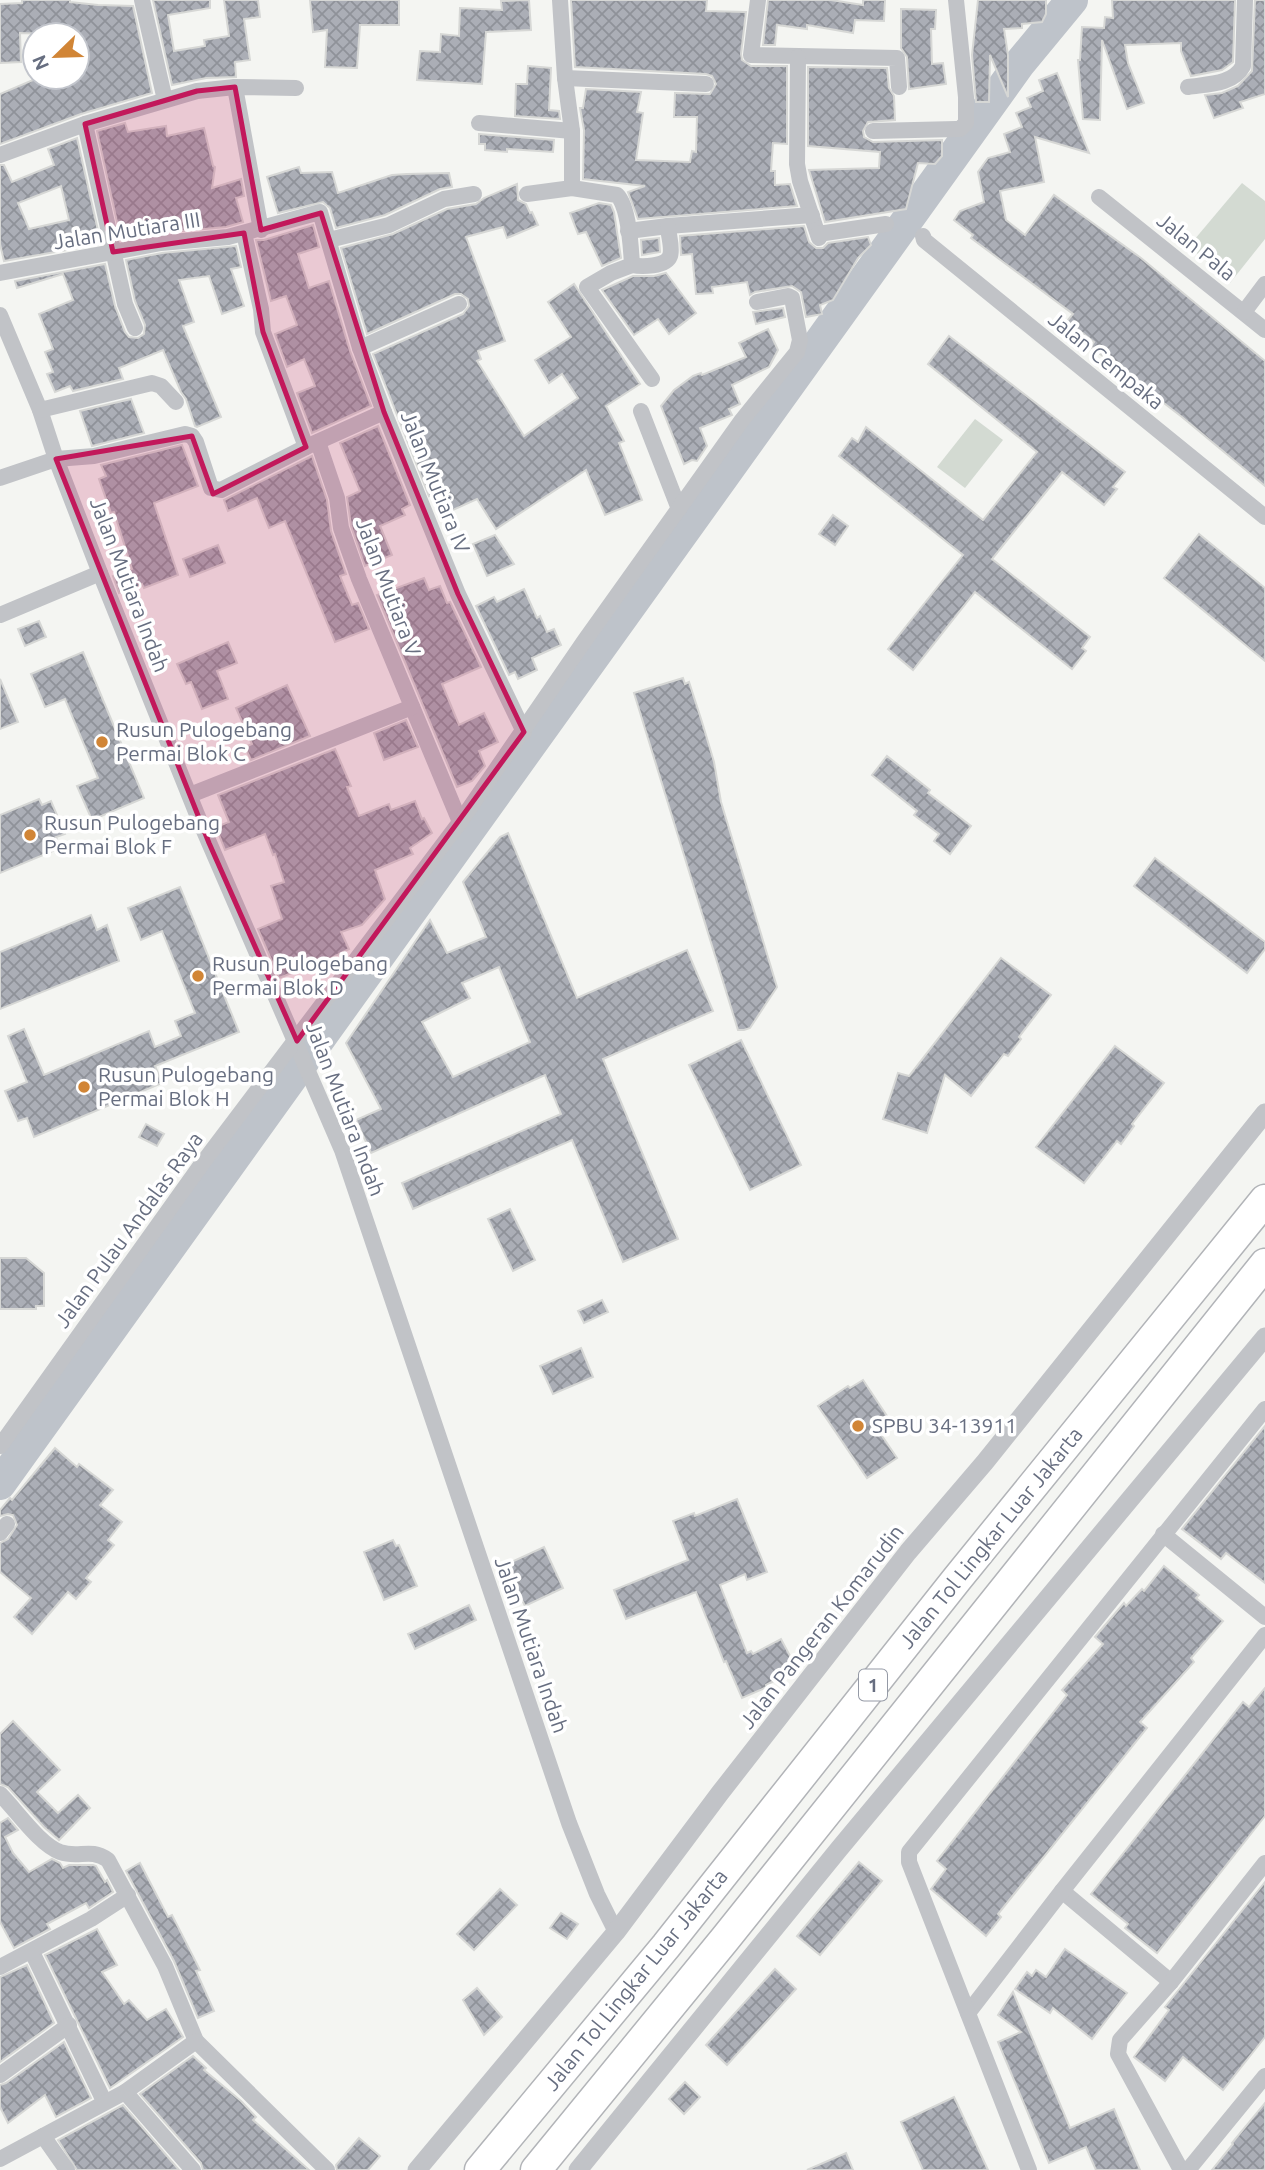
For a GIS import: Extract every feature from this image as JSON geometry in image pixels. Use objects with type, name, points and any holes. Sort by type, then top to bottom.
[{"type":"highway","name":"Jalan Tol Lingkar Luar Jakarta","points":[[480,2170],[666,1946],[957,1580],[1265,1200]]},
{"type":"highway","name":"Jalan Tol Lingkar Luar Jakarta","points":[[536,2170],[717,1949],[1265,1264]]},
{"type":"street","points":[[142,0],[165,100]]},
{"type":"street","points":[[560,0],[565,78],[572,131],[572,188]]},
{"type":"street","points":[[758,0],[751,55],[897,58],[900,87]]},
{"type":"street","points":[[873,131],[960,129],[966,123],[966,97],[956,0]]},
{"type":"street","points":[[1188,87],[1227,80],[1238,75],[1242,66],[1245,0]]},
{"type":"street","points":[[798,57],[797,164],[819,236],[886,224]]},
{"type":"street","points":[[565,78],[706,84]]},
{"type":"street","points":[[235,87],[261,230]]},
{"type":"street","points":[[0,155],[85,124],[197,91],[235,87],[296,88]]},
{"type":"street","points":[[479,123],[572,131]]},
{"type":"street","points":[[85,124],[125,304],[135,328]]},
{"type":"street","points":[[527,194],[572,188],[617,195],[621,199],[628,231],[632,265]]},
{"type":"street","points":[[330,240],[389,225],[444,199],[474,194]]},
{"type":"street","name":"Jalan Pala","points":[[1099,197],[1265,330]]},
{"type":"street","name":"Jalan Mutiara III","points":[[0,273],[162,243],[261,230],[318,211],[330,240]]},
{"type":"street","points":[[628,231],[812,215]]},
{"type":"street","points":[[652,379],[587,287],[632,265],[650,265],[668,260],[671,254],[668,226]]},
{"type":"street","name":"Jalan Mutiara V","points":[[244,233],[261,309],[263,332],[337,498],[341,528],[354,566],[460,822]]},
{"type":"street","name":"Jalan Cempaka","points":[[923,236],[924,240],[1265,517]]},
{"type":"street","name":"Jalan Mutiara IV","points":[[330,240],[360,348],[384,412],[458,594],[524,732]]},
{"type":"street","points":[[1244,312],[1265,284]]},
{"type":"street","name":"Jalan Pulau Andalas Raya","points":[[0,1446],[201,1164],[298,1046],[524,732],[742,420],[797,352],[800,340],[792,298],[788,296],[757,302]]},
{"type":"street","points":[[360,348],[459,304]]},
{"type":"street","name":"Jalan Mutiara Indah","points":[[0,315],[40,410],[100,573],[190,795],[352,1177],[466,1525],[527,1695],[569,1823],[597,1894],[616,1932]]},
{"type":"street","points":[[40,410],[152,383],[161,386],[176,402]]},
{"type":"street","points":[[641,411],[679,509]]},
{"type":"street","points":[[0,478],[57,459],[94,456],[185,434],[192,436],[196,442],[211,488],[220,490],[384,412]]},
{"type":"street","points":[[0,615],[100,573]]},
{"type":"street","points":[[190,795],[412,707]]},
{"type":"street","name":"Jalan Pangeran Komarudin","points":[[417,2170],[616,1932],[720,1793],[900,1563],[1001,1443],[1265,1113]]},
{"type":"street","points":[[578,2170],[1013,1638],[1265,1337]]},
{"type":"street","points":[[1029,2170],[909,1862],[909,1852],[1265,1409]]},
{"type":"street","points":[[1163,1534],[1265,1617]]},
{"type":"street","points":[[968,2013],[1265,1635]]},
{"type":"street","points":[[0,1794],[51,1848],[74,1856],[91,1852],[108,1860],[164,1966],[196,2041],[327,2170]]},
{"type":"street","points":[[1181,2170],[1118,2053],[1120,2040],[1171,1982],[1265,1863]]},
{"type":"street","points":[[1062,1891],[1171,1982]]},
{"type":"street","points":[[0,1967],[91,1919],[128,1895]]},
{"type":"street","points":[[32,1952],[104,2101]]},
{"type":"street","points":[[0,2076],[69,2025]]},
{"type":"street","points":[[0,2159],[125,2092],[196,2041]]},
{"type":"street","points":[[1188,2170],[1263,2081]]},
{"type":"street","points":[[125,2092],[193,2170]]},
{"type":"street","points":[[43,2136],[67,2170]]},
{"type":"highlighted area","points":[[235,87],[261,230],[321,213],[384,412],[458,594],[524,732],[297,1041],[209,843],[56,459],[192,436],[213,494],[306,447],[263,332],[244,233],[113,252],[85,124],[197,91]]},
{"type":"shaded area","points":[[1242,183],[1265,201],[1265,239],[1230,283],[1189,246]]},
{"type":"shaded area","points":[[975,419],[1003,440],[965,488],[937,467]]},
{"type":"building","points":[[22,0],[70,0],[98,5],[133,6],[152,93],[81,114],[0,144],[0,94],[21,85],[21,91],[91,91],[91,21],[21,21],[21,62],[0,63],[0,4],[22,3]]},
{"type":"building","points":[[153,0],[210,0],[210,8],[168,15],[174,51],[205,46],[204,40],[229,36],[224,0],[258,0],[260,17],[244,19],[250,60],[235,62],[236,77],[206,78],[172,85]]},
{"type":"building","points":[[310,0],[399,0],[399,25],[360,25],[357,68],[325,67],[327,30],[313,32]]},
{"type":"building","points":[[529,0],[531,30],[486,32],[482,84],[417,80],[420,51],[440,52],[441,34],[459,36],[460,8],[502,10],[501,1]]},
{"type":"building","points":[[571,0],[707,0],[706,11],[746,12],[742,60],[751,66],[787,66],[787,144],[773,143],[771,171],[775,171],[775,185],[790,184],[797,206],[638,219],[628,192],[645,186],[583,179],[584,130],[580,108],[583,108],[586,89],[641,92],[637,112],[643,113],[636,160],[690,162],[692,151],[696,152],[697,117],[674,117],[675,93],[710,94],[716,84],[712,76],[706,74],[575,67]]},
{"type":"building","points":[[768,0],[831,0],[863,5],[863,0],[885,0],[884,21],[855,20],[853,33],[807,25],[807,29],[777,25],[775,45],[763,45]]},
{"type":"building","points":[[978,0],[1046,0],[1046,14],[1042,22],[1022,24],[1022,28],[1004,29],[1008,55],[1008,97],[990,55],[989,102],[976,102],[972,55]]},
{"type":"building","points":[[1112,0],[1235,0],[1233,62],[1222,70],[1191,76],[1181,51],[1181,43],[1125,45],[1128,63],[1144,103],[1127,109],[1102,40],[1100,120],[1083,119],[1078,60],[1082,27],[1104,28],[1105,17],[1113,18]]},
{"type":"building","points":[[1255,0],[1265,0],[1265,94],[1240,102],[1243,108],[1214,118],[1205,95],[1222,93],[1238,86],[1252,71]]},
{"type":"building","points":[[901,9],[936,10],[935,29],[931,29],[932,64],[943,63],[946,84],[909,89],[907,57],[901,48]]},
{"type":"building","points":[[528,66],[551,68],[549,110],[559,111],[560,119],[515,116],[516,84],[527,84]]},
{"type":"building","points":[[808,67],[887,68],[889,88],[894,96],[895,120],[868,122],[863,131],[864,137],[873,142],[942,140],[942,156],[935,164],[918,163],[906,209],[825,222],[809,170],[879,168],[880,152],[808,146]]},
{"type":"building","points":[[1057,73],[1089,153],[1035,137],[1044,182],[1000,191],[1006,220],[1025,235],[1054,195],[1141,258],[1265,361],[1265,486],[1182,417],[1091,347],[1094,342],[1067,321],[1073,314],[971,238],[973,235],[954,220],[960,211],[984,202],[978,172],[988,158],[1010,152],[1004,134],[1022,127],[1016,113],[1031,107],[1027,98],[1043,91],[1039,80]]},
{"type":"building","points":[[125,123],[128,132],[166,126],[167,136],[204,128],[215,167],[212,188],[241,179],[244,196],[236,198],[243,222],[226,227],[160,233],[121,240],[97,131]]},
{"type":"building","points":[[479,134],[554,140],[553,152],[485,150],[485,144],[479,144]]},
{"type":"building","points":[[77,138],[101,244],[4,261],[0,244],[0,165],[4,165],[12,182],[54,165],[48,149]],"holes":[[[61,186],[69,220],[29,229],[18,203]]]},
{"type":"building","points":[[299,167],[301,173],[332,172],[338,193],[392,175],[407,174],[449,173],[452,187],[440,189],[385,215],[336,228],[330,208],[323,202],[278,213],[267,177]]},
{"type":"building","points":[[517,184],[518,200],[526,204],[538,225],[507,238],[503,227],[466,237],[505,341],[478,351],[481,359],[477,361],[524,436],[578,398],[562,374],[549,383],[535,360],[571,337],[548,302],[574,284],[640,384],[606,406],[624,441],[619,443],[642,500],[605,515],[586,470],[496,529],[477,499],[444,514],[435,493],[429,496],[373,354],[463,314],[469,306],[468,299],[461,294],[455,294],[367,334],[341,248],[393,234],[447,209],[476,204]]},
{"type":"building","points":[[599,203],[611,205],[614,212],[621,258],[602,266],[586,232],[578,234],[570,213]]},
{"type":"building","points":[[313,225],[319,247],[298,254],[309,288],[329,281],[350,351],[371,406],[312,433],[297,393],[315,386],[304,359],[287,367],[275,334],[297,325],[286,296],[271,301],[256,240]]},
{"type":"building","points":[[804,226],[809,242],[816,248],[823,248],[828,243],[868,237],[871,245],[858,258],[833,300],[820,305],[822,314],[806,317],[801,292],[792,286],[750,295],[747,282],[712,287],[713,293],[696,294],[692,254],[681,255],[680,236]]},
{"type":"building","points":[[659,238],[660,252],[642,255],[641,240]]},
{"type":"building","points":[[236,246],[241,267],[231,269],[244,306],[222,314],[209,276],[179,280],[194,322],[183,326],[221,417],[195,426],[186,399],[163,350],[119,368],[123,379],[73,391],[70,386],[55,392],[47,374],[53,372],[45,352],[53,349],[39,314],[73,300],[63,274],[17,288],[15,281],[105,264],[115,306],[125,332],[129,337],[138,338],[144,334],[145,325],[135,301],[126,260],[162,253]]},
{"type":"building","points":[[666,273],[696,313],[669,334],[658,319],[634,335],[602,290],[633,276]]},
{"type":"building","points":[[783,308],[785,317],[756,324],[753,312]]},
{"type":"building","points":[[768,329],[778,350],[769,367],[732,385],[740,404],[729,409],[732,415],[700,428],[707,446],[697,461],[684,464],[661,406],[674,390],[693,376],[746,357],[739,343]]},
{"type":"building","points":[[949,336],[1125,472],[1113,487],[1117,489],[1104,505],[1062,472],[992,559],[1090,637],[1082,648],[1086,651],[1072,669],[975,592],[913,670],[888,649],[963,555],[839,456],[852,438],[858,442],[866,427],[983,520],[1037,452],[928,364]]},
{"type":"building","points":[[131,399],[144,433],[92,446],[80,411]]},
{"type":"building","points":[[378,426],[410,505],[402,509],[405,515],[380,526],[392,555],[365,566],[351,526],[347,497],[360,491],[340,443]]},
{"type":"building","points":[[182,445],[198,486],[154,503],[178,575],[144,588],[142,584],[119,593],[113,576],[132,569],[114,512],[111,513],[99,479],[106,476],[101,465]]},
{"type":"building","points":[[312,456],[327,500],[331,531],[346,574],[340,576],[352,605],[358,603],[369,629],[335,642],[285,521],[269,528],[257,498],[228,511],[224,500]]},
{"type":"building","points":[[833,515],[848,526],[835,545],[819,534]]},
{"type":"building","points":[[1199,534],[1265,588],[1265,661],[1164,578]]},
{"type":"building","points":[[495,535],[514,564],[487,576],[473,544]]},
{"type":"building","points":[[218,545],[225,563],[190,577],[183,559]]},
{"type":"building","points":[[424,578],[429,590],[440,586],[481,667],[442,684],[459,725],[484,713],[498,742],[479,751],[485,766],[472,781],[457,787],[377,595]]},
{"type":"building","points":[[524,589],[537,618],[540,616],[547,632],[554,629],[561,645],[532,658],[537,670],[518,679],[515,672],[509,675],[476,606],[494,597],[497,602]]},
{"type":"building","points":[[39,621],[46,637],[25,646],[18,629]]},
{"type":"building","points":[[228,642],[237,663],[217,671],[228,699],[202,709],[191,682],[186,684],[177,664]]},
{"type":"building","name":"Rusun Pulogebang Permai Blok C","points":[[83,652],[144,798],[92,820],[77,786],[98,778],[65,699],[45,707],[31,674]]},
{"type":"building","points":[[683,678],[685,684],[689,682],[702,722],[714,762],[721,802],[777,987],[750,1028],[744,1030],[738,1030],[634,693]]},
{"type":"building","points":[[0,679],[18,722],[0,729]]},
{"type":"building","points":[[287,685],[310,736],[251,760],[245,747],[252,744],[236,708]]},
{"type":"building","points":[[406,720],[418,747],[384,760],[374,733]]},
{"type":"building","points":[[335,749],[351,786],[347,787],[359,816],[389,804],[391,810],[415,801],[422,819],[424,818],[432,833],[410,848],[413,854],[375,870],[385,899],[362,925],[341,932],[349,949],[318,965],[317,963],[279,978],[258,929],[282,919],[271,886],[284,882],[275,854],[273,855],[265,834],[225,850],[216,827],[229,822],[218,795]]},
{"type":"building","points":[[887,756],[930,790],[928,793],[971,826],[950,854],[934,841],[939,834],[914,815],[917,811],[872,775]]},
{"type":"building","name":"Rusun Pulogebang Permai Blok F","points":[[39,799],[42,805],[51,801],[65,834],[56,837],[60,848],[0,873],[0,815]]},
{"type":"building","points":[[508,833],[577,998],[687,950],[713,1011],[603,1059],[678,1239],[623,1262],[572,1140],[413,1209],[402,1183],[561,1114],[545,1075],[371,1153],[356,1120],[381,1109],[346,1043],[430,920],[447,953],[486,937],[463,882],[500,837]],"holes":[[[499,967],[530,1042],[453,1077],[422,1022],[470,998],[462,983]]]},
{"type":"building","points":[[1155,858],[1265,942],[1265,949],[1247,973],[1134,886]]},
{"type":"building","points":[[180,887],[239,1032],[155,1066],[162,1083],[34,1137],[27,1118],[18,1121],[5,1091],[27,1082],[8,1036],[24,1029],[44,1075],[149,1031],[155,1047],[181,1036],[175,1021],[195,1013],[162,931],[141,940],[128,908]]},
{"type":"building","points":[[91,915],[97,930],[107,925],[119,961],[0,1009],[0,952]]},
{"type":"building","points":[[1001,958],[1051,995],[1019,1037],[1021,1039],[1008,1056],[1004,1054],[971,1096],[945,1075],[927,1133],[883,1119],[898,1073],[909,1076]]},
{"type":"building","points":[[741,1040],[801,1165],[750,1190],[689,1065]]},
{"type":"building","points":[[1115,1046],[1164,1083],[1132,1124],[1134,1126],[1121,1144],[1117,1141],[1084,1183],[1036,1147]]},
{"type":"building","points":[[146,1124],[164,1134],[157,1146],[139,1137]]},
{"type":"building","points":[[510,1209],[535,1260],[513,1271],[488,1219]]},
{"type":"building","points":[[0,1258],[26,1258],[44,1273],[44,1306],[36,1306],[36,1309],[0,1309]]},
{"type":"building","points":[[602,1300],[608,1312],[584,1323],[578,1311]]},
{"type":"building","points":[[581,1348],[593,1377],[553,1394],[540,1366]]},
{"type":"building","name":"SPBU 34-13911","points":[[863,1380],[891,1422],[878,1430],[897,1458],[867,1478],[818,1406],[848,1386],[850,1388]]},
{"type":"building","points":[[1265,1426],[1265,1583],[1226,1553],[1221,1559],[1182,1529]]},
{"type":"building","points":[[55,1448],[77,1467],[79,1464],[113,1490],[100,1505],[122,1522],[108,1540],[114,1545],[86,1578],[91,1582],[76,1599],[68,1592],[32,1634],[14,1617],[31,1598],[0,1572],[0,1543],[8,1539],[17,1525],[13,1515],[0,1516],[0,1510],[10,1498],[12,1500]]},
{"type":"building","points":[[737,1499],[767,1572],[747,1580],[745,1574],[720,1585],[747,1653],[751,1651],[753,1654],[781,1639],[797,1669],[742,1698],[726,1661],[724,1662],[696,1592],[626,1619],[614,1590],[688,1560],[673,1521],[694,1513],[695,1516]]},
{"type":"building","points":[[393,1540],[396,1546],[399,1545],[417,1586],[384,1600],[364,1552]]},
{"type":"building","points":[[544,1547],[563,1588],[525,1606],[505,1565]]},
{"type":"building","points":[[1164,1566],[1199,1595],[1196,1598],[1223,1621],[1191,1658],[1194,1662],[1140,1722],[1147,1728],[998,1914],[1001,1917],[986,1936],[931,1889],[946,1869],[937,1861],[1067,1695],[1062,1690],[1103,1644],[1095,1637],[1124,1603],[1126,1606],[1142,1589],[1144,1591]]},
{"type":"building","points":[[469,1605],[476,1620],[415,1649],[408,1634]]},
{"type":"building","points":[[1265,1688],[1265,1816],[1157,1953],[1125,1928],[1128,1924],[1091,1894],[1243,1702],[1249,1707]]},
{"type":"building","points":[[13,1721],[60,1770],[37,1792],[58,1813],[78,1795],[90,1808],[59,1840],[8,1787],[0,1784],[0,1734]]},
{"type":"building","points":[[8,1818],[18,1830],[5,1837],[13,1853],[29,1872],[52,1859],[63,1868],[69,1865],[93,1865],[105,1882],[107,1880],[113,1892],[89,1908],[86,1903],[47,1924],[50,1929],[14,1948],[0,1922],[0,1823]]},
{"type":"building","points":[[859,1862],[882,1881],[820,1955],[797,1936]]},
{"type":"building","points":[[140,1863],[168,1917],[172,1915],[200,1970],[196,1971],[214,2011],[198,2018],[174,1961],[126,1871]]},
{"type":"building","points":[[1265,1882],[1265,2037],[1223,2090],[1183,2057],[1165,2081],[1134,2057],[1169,2010],[1165,2007]]},
{"type":"building","points":[[500,1889],[517,1905],[474,1950],[457,1934]]},
{"type":"building","points":[[561,1913],[578,1924],[567,1939],[550,1928]]},
{"type":"building","points":[[97,1929],[117,1965],[102,1972],[124,2004],[129,2000],[147,2020],[166,2009],[183,2037],[110,2088],[45,1955]]},
{"type":"building","points":[[1065,1949],[1127,1993],[1092,2039],[1053,2008],[1050,2013],[1015,1989],[1027,1972],[1032,1976],[1036,1970],[1046,1977]]},
{"type":"building","points":[[27,1965],[54,2023],[0,2062],[0,1977]]},
{"type":"building","points":[[775,1969],[796,1989],[727,2065],[706,2045]]},
{"type":"building","points":[[477,1988],[502,2017],[484,2035],[463,2000]]},
{"type":"building","points":[[1013,1992],[1070,2128],[1114,2109],[1140,2170],[1096,2170],[1086,2147],[1049,2163],[998,2042],[1021,2032],[998,2015]]},
{"type":"building","points":[[64,2042],[91,2098],[56,2117],[45,2095],[8,2123],[0,2107],[0,2085]]},
{"type":"building","points":[[193,2056],[206,2068],[204,2070],[256,2117],[253,2120],[309,2170],[203,2170],[201,2163],[140,2094]]},
{"type":"building","points":[[685,2082],[700,2097],[684,2114],[669,2099]]},
{"type":"building","points":[[954,2097],[988,2170],[923,2170],[901,2122]]},
{"type":"building","points":[[1265,2103],[1265,2170],[1212,2170],[1232,2143]]},
{"type":"building","points":[[123,2105],[179,2170],[77,2170],[58,2140]]},
{"type":"building","points":[[359,2138],[380,2156],[368,2170],[337,2170],[336,2165]]},
{"type":"building","points":[[846,2153],[853,2170],[807,2170]]},
{"type":"waterway","points":[[0,1484],[1020,63],[1072,0]]},
{"type":"place","name":"Rusun Pulogebang Permai Blok C","points":[[102,742]]},
{"type":"place","name":"Rusun Pulogebang Permai Blok F","points":[[30,835]]},
{"type":"place","name":"Rusun Pulogebang Permai Blok D","points":[[198,976]]},
{"type":"place","name":"Rusun Pulogebang Permai Blok H","points":[[84,1087]]},
{"type":"place","name":"SPBU 34-13911","points":[[858,1426]]}]
